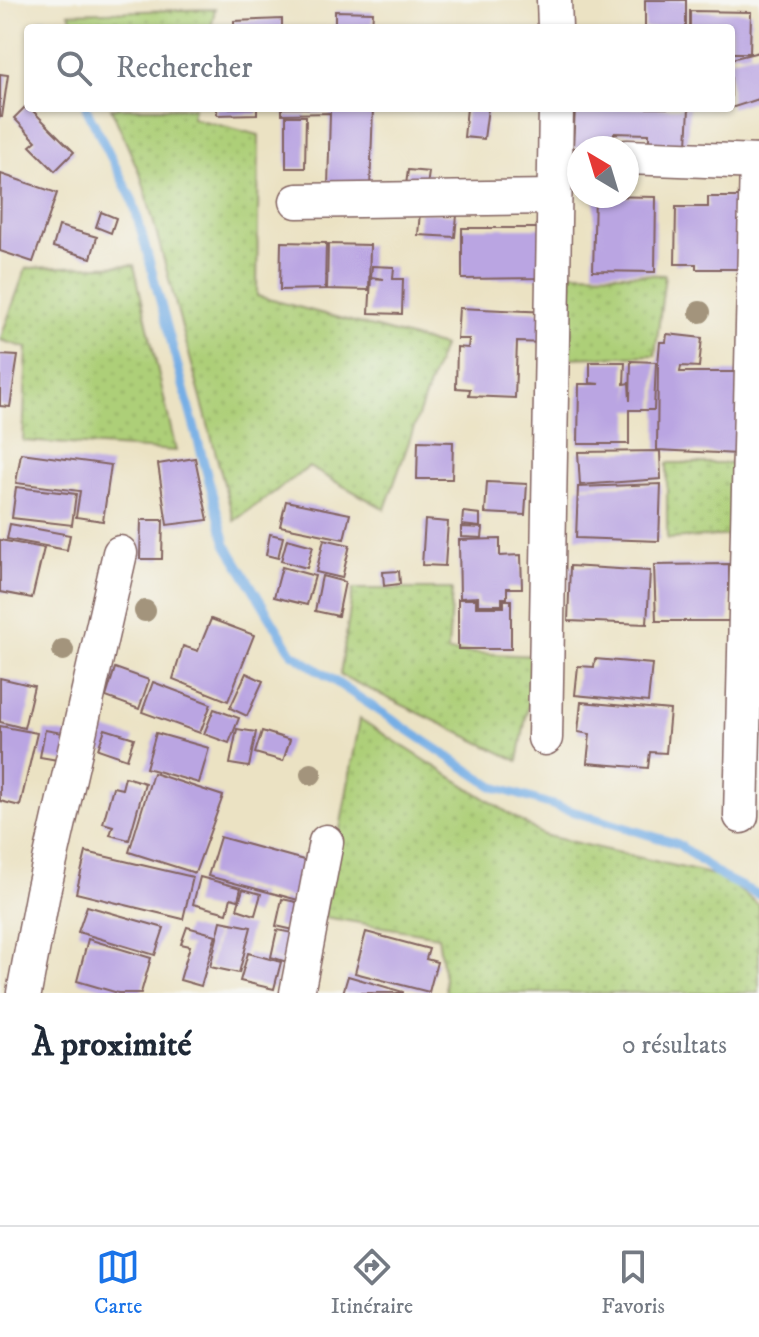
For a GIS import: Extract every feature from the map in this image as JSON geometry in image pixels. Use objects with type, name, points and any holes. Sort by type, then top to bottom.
[{"type":"street","points":[[554,0],[555,24]]},
{"type":"street","points":[[545,738],[553,197],[567,155],[557,112]]},
{"type":"street","points":[[639,157],[758,162],[741,816]]},
{"type":"street","points":[[297,201],[553,197]]},
{"type":"street","points":[[24,993],[43,892],[120,553]]},
{"type":"street","points":[[297,993],[326,842]]},
{"type":"green space","points":[[215,9],[212,24],[73,24],[69,13]]},
{"type":"green space","points":[[113,112],[193,112],[192,118],[259,135],[257,296],[443,346],[385,509],[309,467],[234,521],[142,179]]},
{"type":"green space","points":[[134,265],[176,451],[23,441],[27,348],[0,340],[26,268]]},
{"type":"green space","points":[[571,273],[665,275],[655,355],[569,358]]},
{"type":"green space","points":[[667,463],[743,463],[739,535],[667,539]]},
{"type":"green space","points":[[353,589],[452,589],[448,652],[537,656],[518,761],[340,675]]},
{"type":"green space","points":[[360,719],[543,835],[722,877],[759,905],[759,993],[446,993],[438,936],[324,917]]},
{"type":"building","points":[[645,0],[686,0],[686,24],[645,24]]},
{"type":"building","points":[[335,11],[373,12],[372,24],[335,24]]},
{"type":"building","points":[[690,11],[751,12],[750,53],[735,53],[735,24],[690,24]]},
{"type":"building","points":[[282,19],[282,24],[234,24],[234,21]]},
{"type":"building","points":[[759,52],[759,99],[735,107],[735,58]]},
{"type":"building","points":[[0,74],[8,75],[2,117],[0,117]]},
{"type":"building","points":[[24,108],[24,112],[34,112],[74,152],[55,171],[30,146],[36,141],[14,118]]},
{"type":"building","points":[[217,112],[257,112],[257,114],[217,115]]},
{"type":"building","points":[[373,112],[370,189],[328,187],[330,113],[282,114]]},
{"type":"building","points":[[467,112],[487,112],[484,139],[464,137]]},
{"type":"building","points":[[575,112],[689,112],[687,145],[649,144],[649,134],[614,133],[614,136],[574,136]]},
{"type":"building","points":[[286,116],[306,116],[305,168],[286,168]]},
{"type":"building","points":[[408,170],[429,172],[426,194],[405,192]]},
{"type":"building","points":[[1,174],[57,193],[33,262],[0,251]]},
{"type":"building","points":[[639,197],[656,197],[655,272],[593,271],[595,208],[639,208]]},
{"type":"building","points":[[708,197],[749,197],[748,269],[696,269],[696,264],[675,264],[676,207],[708,207]]},
{"type":"building","points":[[101,212],[116,218],[111,233],[96,227]]},
{"type":"building","points":[[420,212],[457,215],[455,237],[418,235]]},
{"type":"building","points":[[59,226],[97,237],[91,258],[53,247]]},
{"type":"building","points":[[462,228],[543,228],[543,278],[462,279]]},
{"type":"building","points":[[281,242],[326,243],[325,289],[280,290]]},
{"type":"building","points":[[328,244],[370,245],[369,290],[327,289]]},
{"type":"building","points":[[372,266],[394,267],[393,279],[403,279],[402,314],[369,313],[371,278],[384,279],[371,277]]},
{"type":"building","points":[[459,308],[548,312],[547,343],[517,342],[515,398],[469,396],[470,389],[456,388],[457,347],[468,348],[469,339],[457,339]]},
{"type":"building","points":[[667,334],[702,338],[699,367],[681,366],[680,372],[740,372],[738,454],[657,450],[658,364],[660,342],[666,342]]},
{"type":"building","points":[[0,355],[18,356],[10,407],[0,406]]},
{"type":"building","points":[[631,361],[656,362],[654,410],[629,410],[629,444],[578,444],[579,384],[600,384],[590,383],[590,362],[625,362],[624,384],[629,383],[630,401]]},
{"type":"building","points":[[418,441],[453,442],[452,479],[417,479]]},
{"type":"building","points":[[660,451],[661,479],[580,485],[578,452]]},
{"type":"building","points":[[21,453],[111,465],[103,521],[76,517],[80,491],[16,483]]},
{"type":"building","points":[[195,458],[208,520],[167,525],[158,464]]},
{"type":"building","points":[[487,482],[527,484],[525,515],[485,513]]},
{"type":"building","points":[[661,484],[659,541],[576,538],[578,487]]},
{"type":"building","points":[[16,487],[76,494],[72,525],[12,518]]},
{"type":"building","points":[[286,501],[350,514],[344,539],[280,526]]},
{"type":"building","points":[[463,512],[480,514],[480,527],[462,525]]},
{"type":"building","points":[[141,520],[163,520],[162,559],[140,559]]},
{"type":"building","points":[[425,520],[448,522],[445,566],[422,565]]},
{"type":"building","points":[[10,524],[70,535],[67,550],[7,539]]},
{"type":"building","points":[[461,527],[483,528],[482,538],[461,537]]},
{"type":"building","points":[[270,534],[283,537],[278,558],[266,555]]},
{"type":"building","points":[[287,539],[313,546],[307,568],[281,561]]},
{"type":"building","points":[[324,539],[350,545],[342,578],[316,572]]},
{"type":"building","points":[[500,539],[500,556],[521,555],[522,588],[507,588],[507,598],[502,598],[502,605],[478,605],[478,597],[460,598],[459,540]]},
{"type":"building","points":[[0,540],[44,548],[32,598],[0,592]]},
{"type":"building","points":[[729,564],[729,621],[656,621],[654,565]]},
{"type":"building","points":[[570,566],[650,571],[647,624],[568,621]]},
{"type":"building","points":[[282,567],[315,576],[307,605],[274,597]]},
{"type":"building","points":[[399,571],[400,584],[384,586],[383,572]]},
{"type":"building","points":[[322,576],[345,582],[338,616],[315,611]]},
{"type":"building","points":[[458,599],[476,599],[476,607],[504,607],[504,600],[511,600],[511,649],[458,649]]},
{"type":"building","points":[[211,619],[254,635],[228,701],[173,679],[183,646],[198,651]]},
{"type":"building","points":[[595,659],[652,664],[648,702],[575,695],[578,666],[594,667]]},
{"type":"building","points":[[115,668],[149,680],[139,709],[106,697]]},
{"type":"building","points":[[246,673],[263,681],[247,716],[230,708]]},
{"type":"building","points":[[0,678],[34,686],[24,728],[0,722]]},
{"type":"building","points":[[153,682],[211,704],[200,733],[142,712]]},
{"type":"building","points":[[581,702],[670,710],[666,753],[650,752],[648,768],[587,763],[590,734],[578,732]]},
{"type":"building","points":[[214,709],[239,718],[229,743],[204,734]]},
{"type":"building","points":[[0,726],[37,733],[20,806],[0,801]]},
{"type":"building","points":[[105,729],[134,738],[127,759],[98,749]]},
{"type":"building","points":[[237,729],[256,732],[249,767],[230,764]]},
{"type":"building","points":[[45,730],[74,735],[69,762],[40,757]]},
{"type":"building","points":[[262,731],[290,740],[283,761],[255,753]]},
{"type":"building","points":[[156,733],[209,748],[199,783],[146,768]]},
{"type":"building","points":[[153,773],[223,796],[195,873],[129,852]]},
{"type":"building","points":[[125,777],[145,783],[129,840],[110,835],[113,826],[103,823],[113,787],[122,789]]},
{"type":"building","points":[[220,837],[311,862],[302,901],[208,876]]},
{"type":"building","points":[[86,852],[193,877],[183,919],[76,893]]},
{"type":"building","points":[[200,877],[241,888],[238,900],[231,898],[227,913],[193,904]]},
{"type":"building","points":[[243,889],[261,894],[255,915],[237,909]]},
{"type":"building","points":[[282,899],[301,903],[294,930],[276,926]]},
{"type":"building","points":[[87,906],[164,928],[155,955],[78,932]]},
{"type":"building","points":[[221,921],[251,927],[239,973],[210,967]]},
{"type":"building","points":[[187,927],[216,935],[201,986],[180,980],[190,946],[181,944]]},
{"type":"building","points":[[277,930],[293,933],[287,962],[271,957]]},
{"type":"building","points":[[366,932],[429,949],[426,959],[437,962],[429,992],[355,973]]},
{"type":"building","points":[[88,939],[151,958],[141,993],[118,993],[77,981]]},
{"type":"building","points":[[248,953],[281,962],[274,989],[240,981]]},
{"type":"building","points":[[348,976],[403,992],[403,993],[343,993]]},
{"type":"waterway","points":[[88,112],[133,201],[226,544],[292,653],[494,787],[678,844],[722,877],[759,895]]}]
